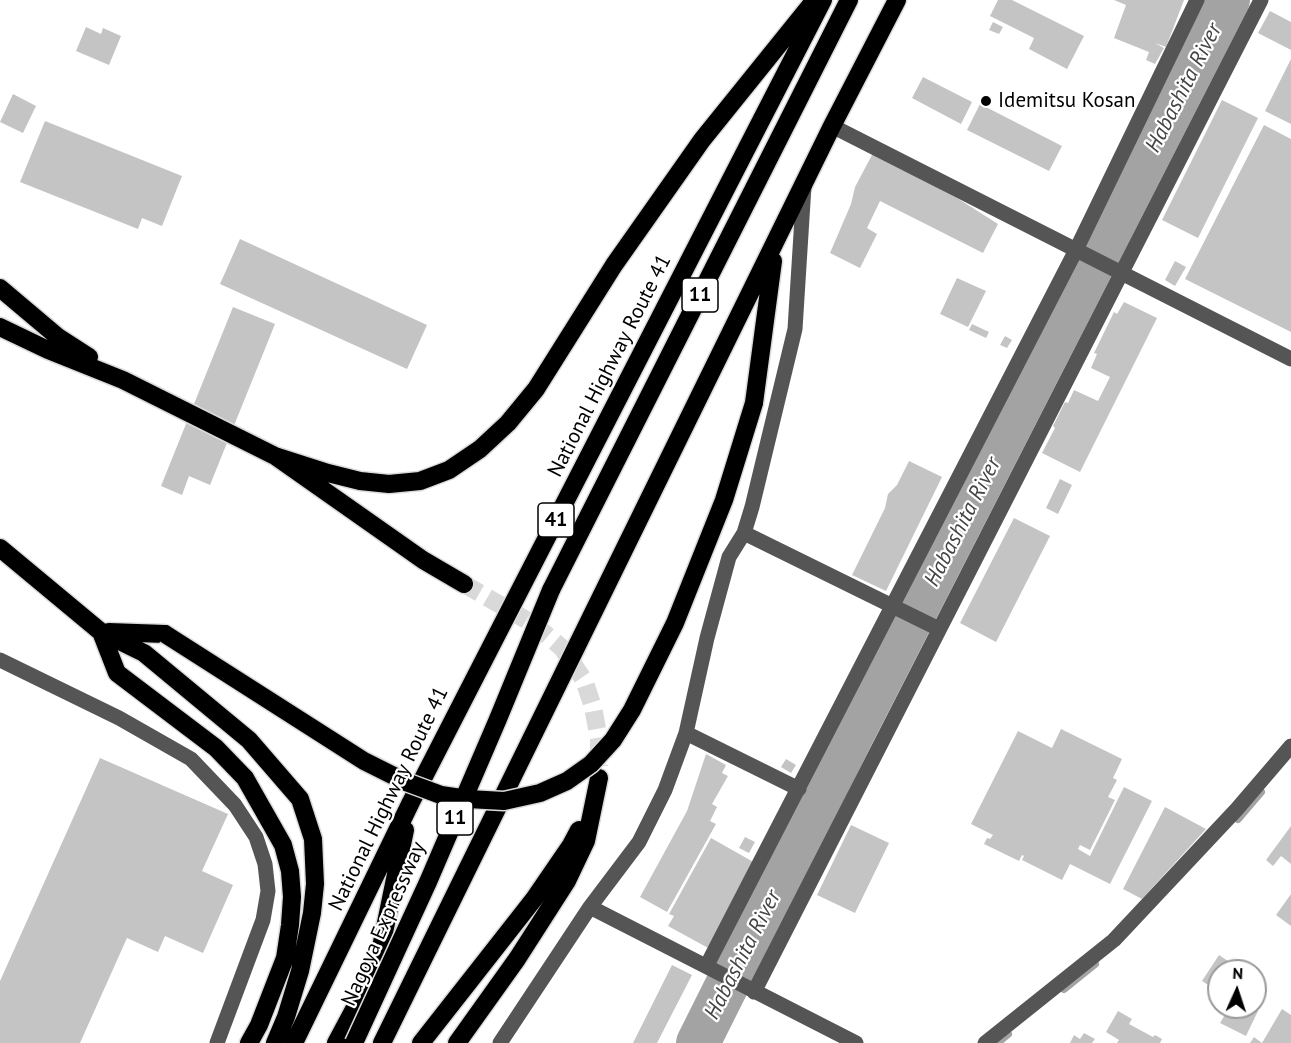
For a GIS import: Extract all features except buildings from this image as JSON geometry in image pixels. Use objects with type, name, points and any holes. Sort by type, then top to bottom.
[{"type":"highway","points":[[275,456],[360,481],[389,484],[420,481],[449,470],[480,449],[508,423],[536,388],[614,265],[702,140],[815,0]]},
{"type":"highway","name":"National Highway Route 41","points":[[294,1043],[411,802],[823,0]]},
{"type":"highway","name":"Nagoya Expressway","points":[[354,1043],[432,871],[551,590],[849,0]]},
{"type":"highway","points":[[382,1043],[832,126],[897,0]]},
{"type":"highway","points":[[101,632],[165,634],[364,762],[406,782],[441,795],[468,800],[504,801],[540,793],[567,781],[591,764],[613,740],[632,710],[675,623],[724,500],[754,403],[775,245]]},
{"type":"highway","points":[[0,288],[58,337],[123,380]]},
{"type":"highway","points":[[0,327],[48,350],[123,380],[275,456],[423,560],[464,584]]},
{"type":"highway","points":[[0,548],[101,632],[144,653],[249,740],[300,800],[313,839],[315,873],[312,913],[300,971],[286,1017],[275,1043]]},
{"type":"highway","points":[[101,632],[117,673],[216,748],[245,778],[283,845],[290,871],[292,897],[285,958],[249,1043]]},
{"type":"highway","points":[[457,1043],[517,959],[567,881],[586,841],[599,778]]},
{"type":"highway","points":[[421,1043],[552,873],[571,845],[596,799]]},
{"type":"highway","points":[[336,1043],[379,957],[411,802]]},
{"type":"street","points":[[707,965],[1076,250],[1197,0]]},
{"type":"street","points":[[754,992],[1261,0]]},
{"type":"street","points":[[832,126],[1291,359]]},
{"type":"street","points":[[500,1043],[590,907],[639,842],[665,790],[686,733],[707,638],[729,557],[744,532],[795,328],[804,186]]},
{"type":"street","points":[[744,532],[939,629]]},
{"type":"street","points":[[0,660],[119,718],[190,759],[235,805],[256,837],[265,864],[268,891],[263,920],[217,1043]]},
{"type":"street","points":[[686,733],[799,789]]},
{"type":"street","points":[[985,1043],[1114,940],[1236,809],[1291,746]]},
{"type":"street","points":[[590,907],[856,1043]]},
{"type":"waterway","name":"Habashita River","points":[[698,1043],[855,729],[1228,0]]},
{"type":"waterway","points":[[1238,819],[1261,792]]},
{"type":"waterway","points":[[1064,989],[1095,964]]},
{"type":"waterway","points":[[997,1043],[1008,1034]]},
{"type":"tunnel","points":[[464,584],[535,625],[562,648],[584,680],[593,707],[599,739],[599,766]]},
{"type":"place","name":"Idemitsu Kosan","points":[[986,101]]}]
